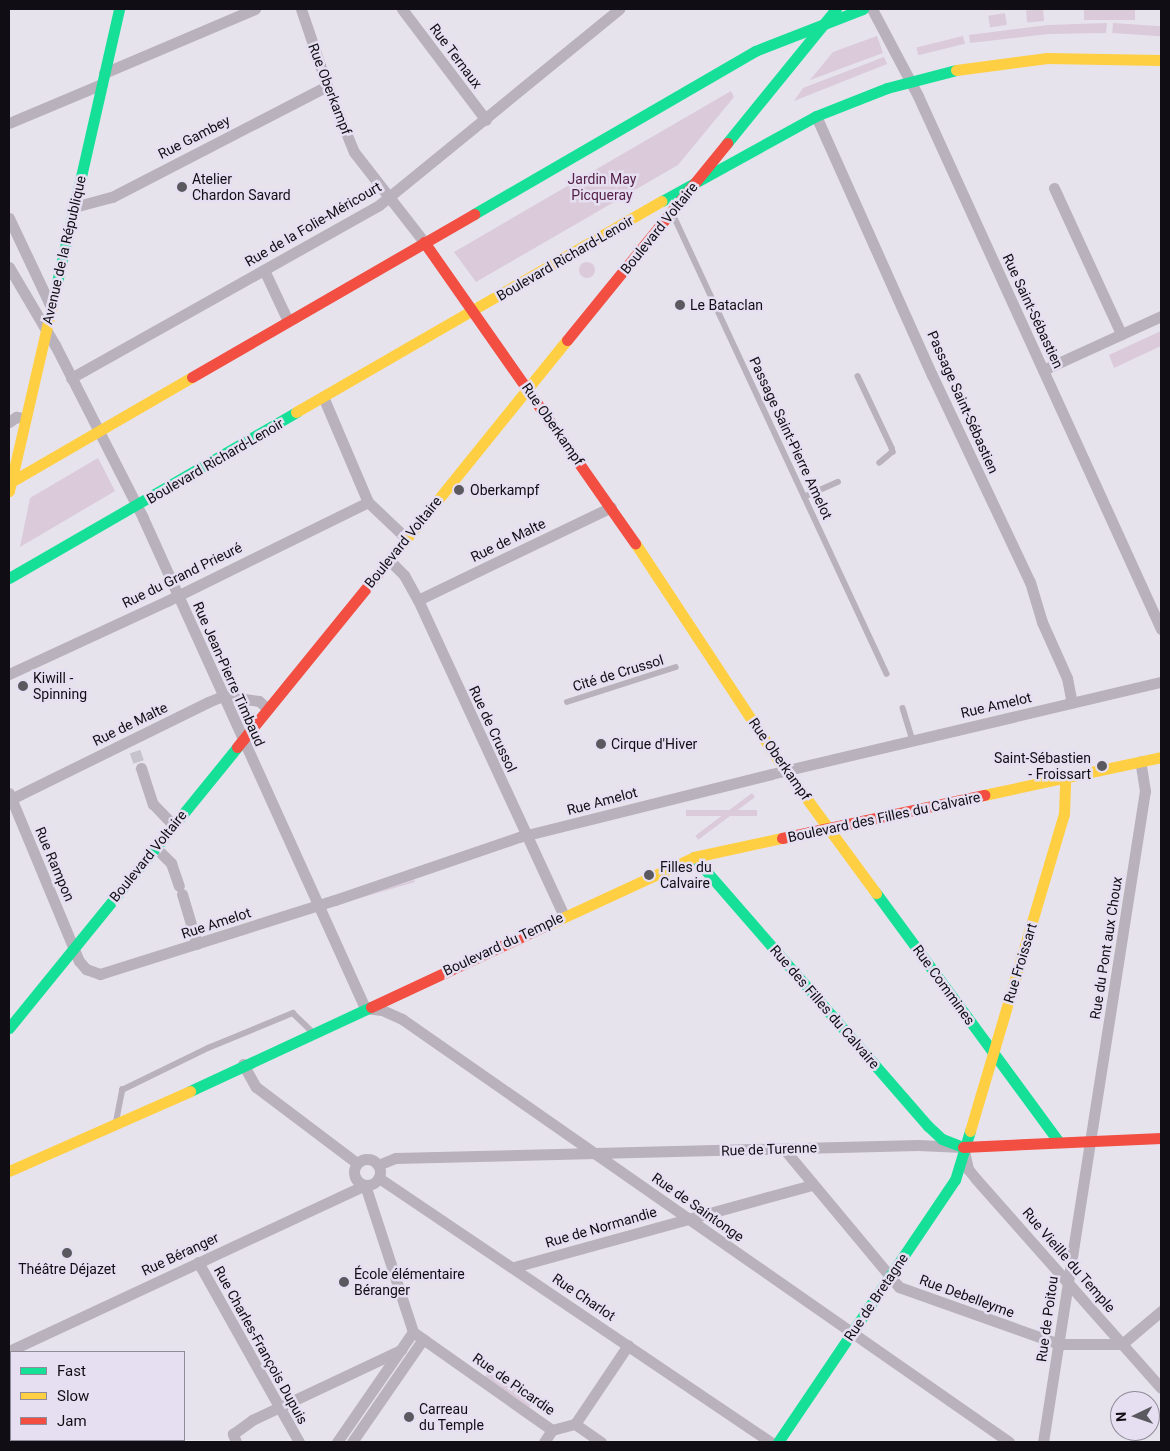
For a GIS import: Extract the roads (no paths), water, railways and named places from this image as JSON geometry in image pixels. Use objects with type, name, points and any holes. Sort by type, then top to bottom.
[{"type":"street","name":"Avenue de la République","points":[[9,486],[119,9]]},
{"type":"street","points":[[9,123],[255,9]]},
{"type":"street","name":"Rue Oberkampf","points":[[301,9],[327,86],[354,152],[424,242],[474,311],[611,507],[787,771],[830,829]]},
{"type":"street","name":"Rue Ternaux","points":[[402,9],[486,120]]},
{"type":"street","name":"Rue de la Folie-Méricourt","points":[[71,378],[390,197],[619,9]]},
{"type":"street","name":"Boulevard Voltaire","points":[[9,1028],[836,9]]},
{"type":"street","points":[[9,486],[98,431],[288,320],[755,51],[864,9]]},
{"type":"street","name":"Rue Saint-Sébastien","points":[[872,9],[910,81],[1161,629]]},
{"type":"street","name":"Boulevard Richard-Lenoir","points":[[9,578],[134,501],[324,399],[816,116],[910,81],[956,70],[1047,58],[1161,60]]},
{"type":"street","name":"Rue Gambey","points":[[74,206],[112,197],[327,86]]},
{"type":"street","name":"Passage Saint-Sébastien","points":[[816,116],[932,375],[1030,582],[1042,622],[1067,678],[1072,703]]},
{"type":"street","points":[[1054,188],[1121,334]]},
{"type":"street","points":[[9,218],[51,307]]},
{"type":"street","name":"Rue Jean-Pierre Timbaud","points":[[9,267],[45,329],[134,501],[365,1008]]},
{"type":"street","points":[[264,270],[288,320]]},
{"type":"street","points":[[1043,370],[1161,316]]},
{"type":"street","points":[[324,399],[368,502],[406,538]]},
{"type":"street","points":[[9,422],[16,417],[24,418]]},
{"type":"street","name":"Rue du Grand Prieuré","points":[[9,674],[178,595],[368,502]]},
{"type":"street","name":"Rue de Malte","points":[[418,600],[611,507]]},
{"type":"street","name":"Rue de Crussol","points":[[389,560],[404,575],[418,600],[481,728],[527,837],[564,916]]},
{"type":"street","name":"Rue Amelot","points":[[74,948],[86,969],[100,974],[318,905],[519,837],[527,837],[628,809],[1161,682]]},
{"type":"street","points":[[223,696],[259,701],[268,709]]},
{"type":"street","name":"Rue de Malte","points":[[10,797],[133,745],[223,696]]},
{"type":"street","name":"Boulevard des Filles du Calvaire","points":[[694,857],[1161,757]]},
{"type":"street","name":"Rue du Pont aux Choux","points":[[1091,1140],[1145,791],[1140,761]]},
{"type":"street","points":[[141,768],[153,804],[173,825]]},
{"type":"street","name":"Rue Froissart","points":[[963,1147],[1064,814],[1065,778]]},
{"type":"street","name":"Rue Rampon","points":[[10,797],[74,948]]},
{"type":"street","name":"Rue Commines","points":[[830,829],[1058,1141]]},
{"type":"street","points":[[155,847],[171,863],[197,944]]},
{"type":"street","name":"Boulevard du Temple","points":[[9,1172],[116,1125],[243,1064],[694,857]]},
{"type":"street","name":"Rue des Filles du Calvaire","points":[[694,857],[928,1126],[942,1139],[963,1147]]},
{"type":"street","name":"Rue de Saintonge","points":[[365,1008],[393,1013],[1009,1442]]},
{"type":"street","points":[[243,1064],[256,1087],[357,1163]]},
{"type":"street","name":"Rue de Turenne","points":[[378,1165],[392,1158],[918,1145],[963,1147],[1058,1141],[1161,1138]]},
{"type":"street","name":"Rue de Poitou","points":[[1043,1442],[1069,1283],[1069,1264],[1091,1140]]},
{"type":"street","name":"Rue de Bretagne","points":[[778,1442],[955,1180],[961,1168],[963,1147]]},
{"type":"street","name":"Rue Vieille du Temple","points":[[963,1147],[968,1169],[976,1179],[1161,1388]]},
{"type":"street","name":"Rue Debelleyme","points":[[784,1149],[812,1185],[899,1287],[1059,1344],[1122,1344]]},
{"type":"street","points":[[357,1163],[369,1159],[378,1165],[379,1178],[374,1184],[365,1186]]},
{"type":"street","points":[[357,1163],[355,1178],[365,1186],[418,1336]]},
{"type":"street","name":"Rue Charlot","points":[[379,1178],[772,1442]]},
{"type":"street","name":"Rue de Normandie","points":[[514,1267],[812,1185]]},
{"type":"street","name":"Rue Béranger","points":[[9,1351],[365,1186]]},
{"type":"street","name":"Rue Charles-François Dupuis","points":[[198,1262],[278,1408],[299,1442]]},
{"type":"street","points":[[1122,1344],[1161,1311]]},
{"type":"street","points":[[337,1442],[402,1350],[418,1336]]},
{"type":"street","points":[[352,1442],[418,1336]]},
{"type":"street","name":"Rue de Picardie","points":[[418,1336],[552,1430],[575,1424]]},
{"type":"street","points":[[601,1442],[575,1424],[628,1345]]},
{"type":"street","points":[[236,1442],[233,1434],[252,1420],[402,1350]]},
{"type":"street","points":[[544,1442],[552,1430]]},
{"type":"lane","name":"Passage Saint-Pierre Amelot","points":[[672,212],[887,674]]},
{"type":"lane","points":[[858,376],[892,448],[893,452],[880,463]]},
{"type":"lane","points":[[804,497],[838,482]]},
{"type":"lane","name":"Cité de Crussol","points":[[567,702],[676,667]]},
{"type":"lane","points":[[903,708],[913,740]]},
{"type":"lane","points":[[116,1125],[122,1090],[208,1048],[293,1012],[313,1032]]},
{"type":"tunnel","points":[[135,751],[141,768]]},
{"type":"place","name":"Atelier Chardon Savard","points":[[182,187]]},
{"type":"place","name":"Le Bataclan","points":[[680,305]]},
{"type":"place","name":"Oberkampf","points":[[459,490]]},
{"type":"place","name":"Kiwill - Spinning","points":[[23,686]]},
{"type":"place","name":"Cirque d'Hiver","points":[[601,744]]},
{"type":"place","name":"Saint-Sébastien - Froissart","points":[[1102,766]]},
{"type":"place","name":"Filles du Calvaire","points":[[649,875]]},
{"type":"place","name":"Théâtre Déjazet","points":[[67,1253]]},
{"type":"place","name":"École élémentaire Béranger","points":[[344,1282]]},
{"type":"place","name":"Carreau du Temple","points":[[409,1417]]},
{"type":"park label","name":"Jardin May Picqueray","points":[[602,187]]}]
